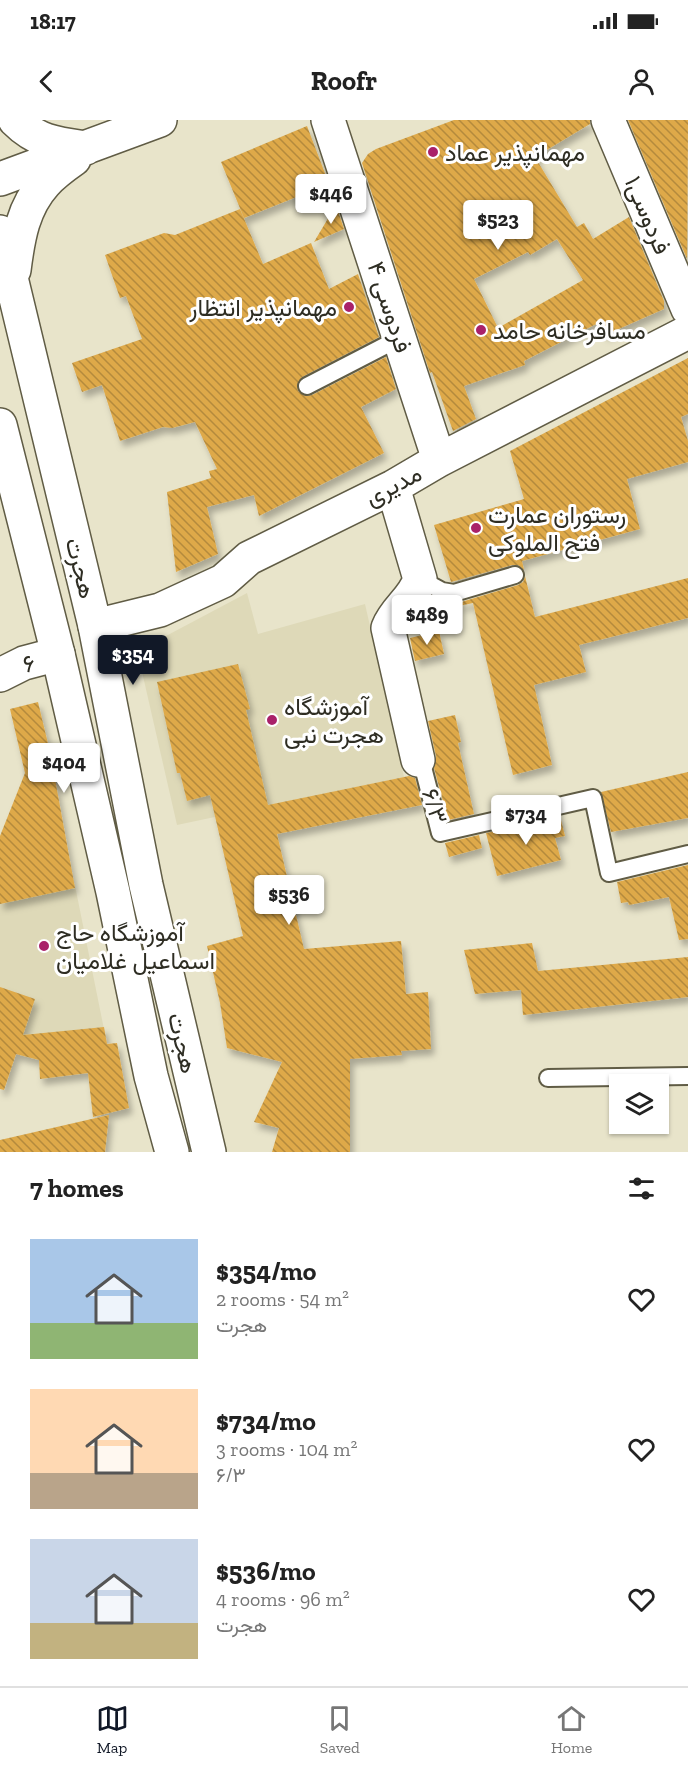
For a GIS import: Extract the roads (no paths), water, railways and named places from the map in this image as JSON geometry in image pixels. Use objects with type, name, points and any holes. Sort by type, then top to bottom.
[{"type":"main road","points":[[15,120],[27,132],[52,143],[86,148]]},
{"type":"main road","points":[[0,179],[160,120]]},
{"type":"main road","name":"فردوسی ۴","points":[[328,120],[439,460]]},
{"type":"main road","name":"فردوسی۱","points":[[608,120],[688,309]]},
{"type":"main road","points":[[12,283],[18,236],[27,209],[45,183],[86,148]]},
{"type":"main road","name":"هجرت","points":[[0,232],[95,626],[146,885],[209,1152]]},
{"type":"main road","name":"مدیری","points":[[95,626],[160,610],[223,581],[249,558],[393,487],[439,460],[688,332]]},
{"type":"main road","name":"هجرت","points":[[0,425],[58,654],[113,892],[151,1077],[172,1152]]},
{"type":"main road","points":[[393,487],[420,579]]},
{"type":"main road","name":"۶/۳","points":[[418,760],[388,628],[392,618],[416,591],[420,579]]},
{"type":"main road","name":"۶","points":[[0,675],[24,663],[58,654]]},
{"type":"lane","points":[[307,386],[400,338]]},
{"type":"lane","points":[[420,579],[442,591],[454,593],[515,575]]},
{"type":"lane","name":"۶/۳","points":[[418,760],[424,771],[440,833],[593,798],[609,873],[688,854]]},
{"type":"lane","points":[[548,1078],[688,1076]]},
{"type":"place","name":"مهمانپذیر عماد","points":[[433,152]]},
{"type":"place","name":"مهمانپذير انتظار","points":[[349,307]]},
{"type":"place","name":"مسافرخانه حامد","points":[[481,330]]},
{"type":"place","name":"رستوران عمارت فتح الملوکی","points":[[476,528]]},
{"type":"place","name":"آموزشگاه هجرت نبی","points":[[272,720]]},
{"type":"place","name":"آموزشگاه حاج اسماعیل غلامیان","points":[[44,946]]}]
